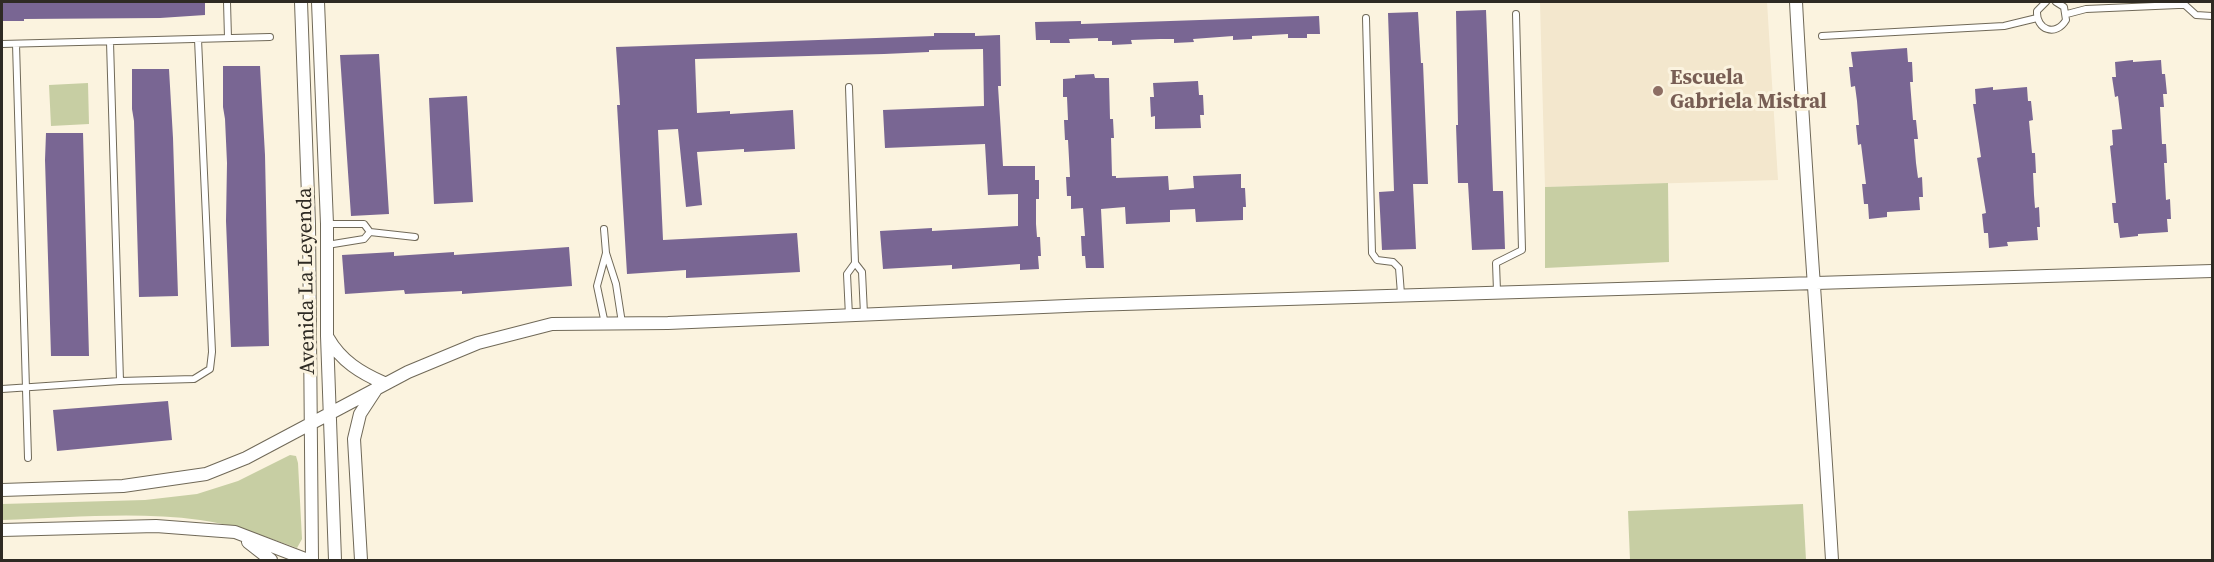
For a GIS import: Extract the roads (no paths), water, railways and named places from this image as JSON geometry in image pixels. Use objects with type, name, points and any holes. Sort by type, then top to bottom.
[{"type":"street","name":"Avenida La Leyenda","points":[[301,2],[309,224],[312,561]]},
{"type":"street","name":"Avenida La Leyenda","points":[[318,2],[327,224],[329,413],[336,561]]},
{"type":"street","points":[[1796,2],[1805,170],[1815,282],[1833,561]]},
{"type":"street","points":[[2,490],[123,486],[206,474],[246,458],[408,372],[488,340],[552,324],[668,323],[1090,304],[1401,294],[2212,271]]},
{"type":"street","points":[[327,336],[332,346],[346,361],[381,385]]},
{"type":"street","points":[[361,561],[354,439],[360,414],[381,385]]},
{"type":"street","points":[[2,530],[156,526],[235,532],[308,561]]},
{"type":"street","points":[[235,532],[272,561]]},
{"type":"lane","points":[[227,2],[228,38]]},
{"type":"lane","points":[[2046,2],[2037,11],[2037,18],[2039,24],[2050,31],[2063,26],[2067,14],[2064,7],[2056,2]]},
{"type":"lane","points":[[2067,14],[2086,9],[2187,3],[2196,15],[2212,16]]},
{"type":"lane","points":[[1497,291],[1496,263],[1522,250],[1515,14]]},
{"type":"lane","points":[[1366,18],[1372,253],[1377,260],[1393,262],[1399,268],[1401,294]]},
{"type":"lane","points":[[1822,36],[2004,26],[2037,18]]},
{"type":"lane","points":[[2,44],[270,37]]},
{"type":"lane","points":[[2,389],[120,381],[194,379],[210,369],[211,340],[198,39]]},
{"type":"lane","points":[[110,42],[120,381]]},
{"type":"lane","points":[[16,44],[28,458]]},
{"type":"lane","points":[[849,87],[855,263],[862,272],[864,315]]},
{"type":"lane","points":[[327,224],[364,224],[370,232],[415,237]]},
{"type":"lane","points":[[604,229],[606,253],[616,284],[622,323]]},
{"type":"lane","points":[[327,245],[364,239],[370,232]]},
{"type":"lane","points":[[605,324],[597,286],[606,253]]},
{"type":"lane","points":[[849,316],[847,274],[855,263]]},
{"type":"place","name":"Escuela Gabriela Mistral","points":[[1658,91]]}]
